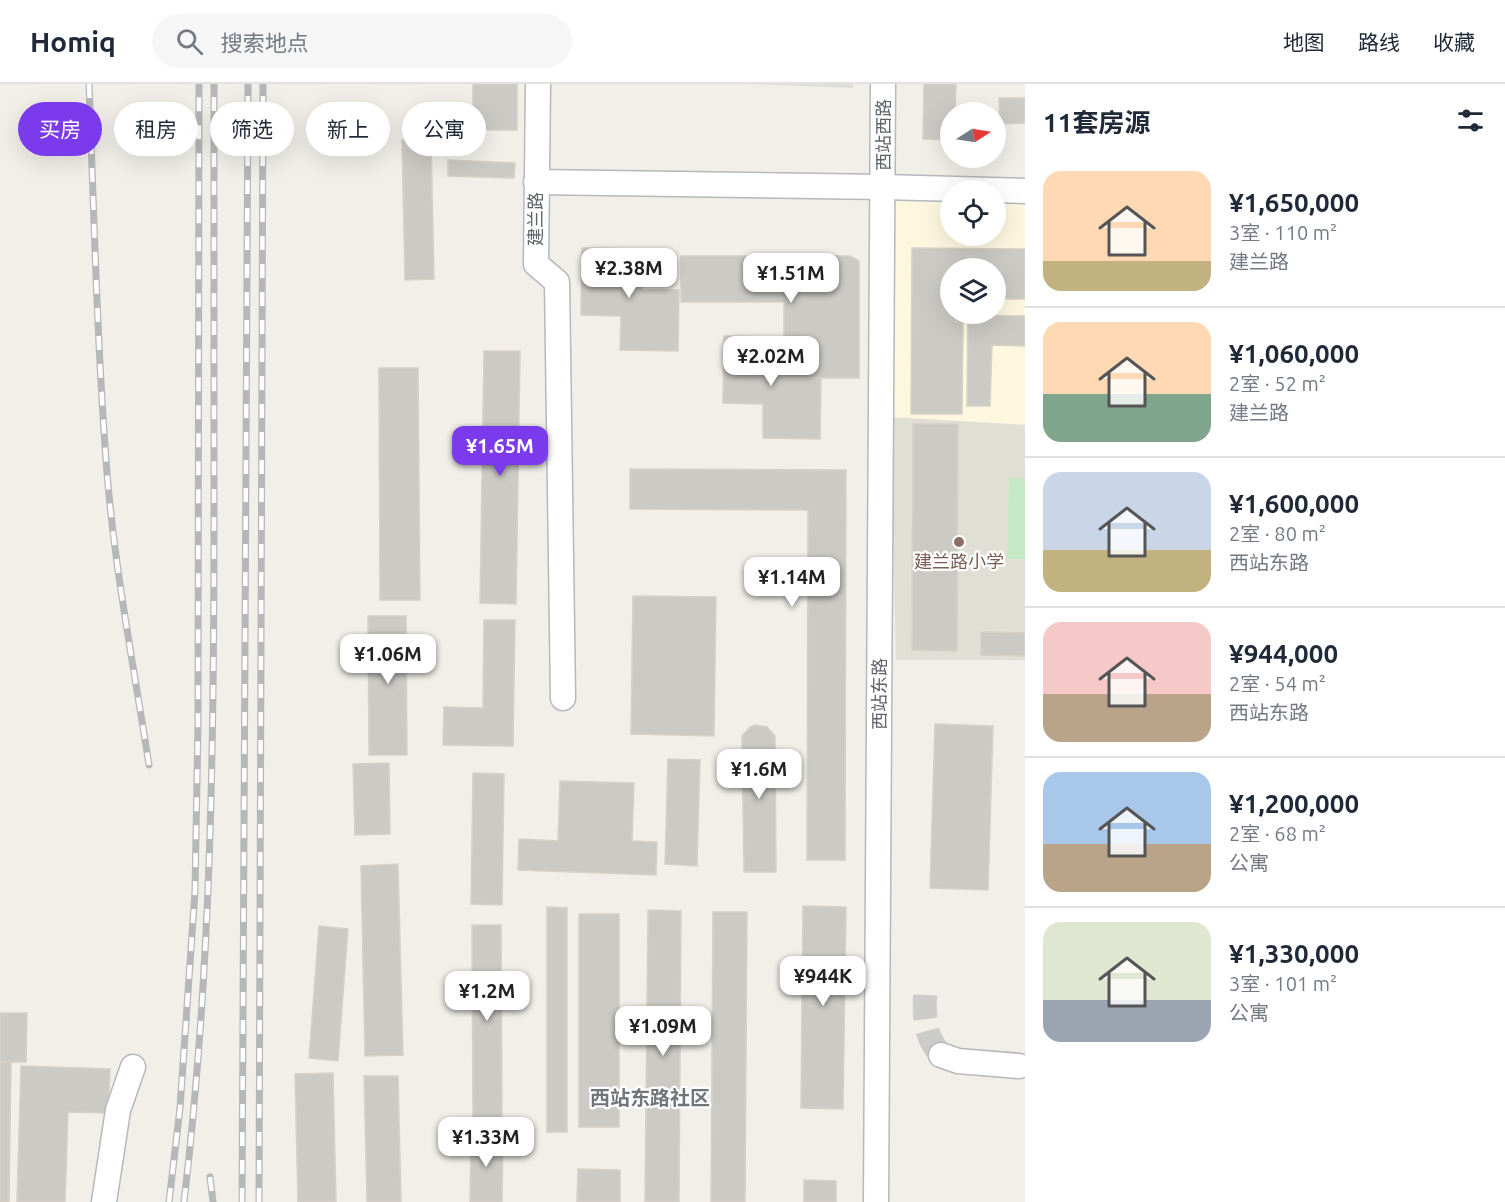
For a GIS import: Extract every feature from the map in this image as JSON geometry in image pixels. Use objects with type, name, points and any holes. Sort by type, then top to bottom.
[{"type":"street","points":[[536,182],[538,84]]},
{"type":"street","name":"西站西路","points":[[883,84],[884,187]]},
{"type":"street","name":"建兰路","points":[[563,698],[557,282],[536,264],[536,182],[1025,191]]},
{"type":"street","name":"西站东路","points":[[876,1202],[884,187]]},
{"type":"street","points":[[941,1055],[958,1060],[1019,1066]]},
{"type":"street","points":[[104,1202],[118,1110],[133,1067]]},
{"type":"shaded area","points":[[746,84],[853,84],[853,88]]},
{"type":"shaded area","points":[[884,187],[940,190],[940,246],[1006,246],[1006,193],[1025,194],[1025,425],[890,417]]},
{"type":"shaded area","name":"建兰路小学","points":[[890,417],[1025,425],[1025,660],[896,660]]},
{"type":"green space","points":[[1009,478],[1025,478],[1025,559],[1007,559]]},
{"type":"building","points":[[473,84],[517,84],[517,130],[486,130],[486,102],[473,102]]},
{"type":"building","points":[[924,84],[956,84],[955,102],[940,102],[940,140],[923,139]]},
{"type":"building","points":[[999,98],[1025,98],[1025,123],[1006,124],[1006,102],[999,102]]},
{"type":"building","points":[[402,156],[431,156],[434,279],[405,280]]},
{"type":"building","points":[[448,160],[515,163],[514,178],[448,176]]},
{"type":"building","points":[[582,248],[643,249],[642,290],[679,290],[678,351],[620,350],[621,316],[581,315]]},
{"type":"building","points":[[912,248],[1025,249],[1025,299],[1006,299],[1006,258],[940,258],[940,324],[963,324],[962,414],[911,414]]},
{"type":"building","points":[[681,256],[850,256],[859,261],[859,378],[784,378],[784,302],[681,302]]},
{"type":"building","points":[[1006,316],[1025,316],[1025,346],[992,345],[990,406],[967,406],[968,324],[1006,324]]},
{"type":"building","points":[[724,336],[784,337],[784,378],[821,378],[820,439],[763,438],[763,404],[723,403]]},
{"type":"building","points":[[484,351],[520,351],[516,604],[480,603]]},
{"type":"building","points":[[379,368],[418,368],[420,600],[380,600]]},
{"type":"building","points":[[913,424],[958,424],[957,651],[912,650]]},
{"type":"building","points":[[630,469],[846,470],[845,860],[807,860],[808,510],[630,509]]},
{"type":"building","points":[[633,596],[716,597],[714,736],[631,734]]},
{"type":"building","points":[[368,616],[406,616],[407,755],[369,755]]},
{"type":"building","points":[[484,620],[515,620],[513,746],[443,745],[444,707],[483,708]]},
{"type":"building","points":[[981,632],[1025,633],[1025,656],[981,655]]},
{"type":"building","points":[[935,724],[993,726],[988,890],[930,888]]},
{"type":"building","points":[[756,725],[767,727],[775,736],[776,872],[744,872],[742,736],[750,727]]},
{"type":"building","points":[[668,759],[700,760],[697,866],[665,864]]},
{"type":"building","points":[[389,763],[390,834],[355,835],[353,764]]},
{"type":"building","points":[[473,773],[504,774],[502,905],[471,904]]},
{"type":"building","points":[[560,781],[634,783],[632,841],[657,842],[656,875],[518,870],[519,839],[558,841]]},
{"type":"building","points":[[398,864],[403,1055],[365,1056],[361,866]]},
{"type":"building","points":[[803,906],[846,907],[843,1109],[801,1108]]},
{"type":"building","points":[[547,907],[567,908],[567,1132],[547,1132]]},
{"type":"building","points":[[648,910],[681,911],[679,1202],[645,1202]]},
{"type":"building","points":[[713,912],[747,912],[745,1202],[711,1202]]},
{"type":"building","points":[[579,914],[619,914],[619,1127],[579,1127]]},
{"type":"building","points":[[472,925],[501,925],[502,1118],[473,1118]]},
{"type":"building","points":[[319,926],[348,929],[338,1061],[309,1058]]},
{"type":"building","points":[[0,1013],[27,1013],[26,1062],[0,1062]]},
{"type":"building","points":[[0,1062],[11,1062],[9,1202],[0,1202]]},
{"type":"building","points":[[21,1066],[110,1069],[108,1113],[68,1112],[65,1202],[17,1202]]},
{"type":"building","points":[[333,1073],[336,1202],[298,1202],[295,1074]]},
{"type":"building","points":[[364,1076],[398,1076],[401,1202],[367,1202]]},
{"type":"building","points":[[471,1135],[503,1135],[502,1202],[470,1202]]},
{"type":"building","points":[[578,1169],[620,1170],[620,1202],[577,1202]]},
{"type":"building","points":[[804,1180],[836,1181],[836,1202],[804,1202]]},
{"type":"tunnel","points":[[925,995],[927,1027],[941,1055]]},
{"type":"railway","points":[[89,84],[98,328],[110,510],[149,765]]},
{"type":"railway","points":[[169,1202],[180,1108],[195,891],[198,726],[199,84]]},
{"type":"railway","points":[[184,1202],[200,1031],[212,774],[214,84]]},
{"type":"railway","points":[[242,1202],[248,84]]},
{"type":"railway","points":[[259,1202],[263,84]]},
{"type":"railway","points":[[210,1177],[213,1202]]},
{"type":"place","name":"建兰路小学","points":[[959,542]]},
{"type":"district","name":"西站东路社区","points":[[650,1098]]}]
